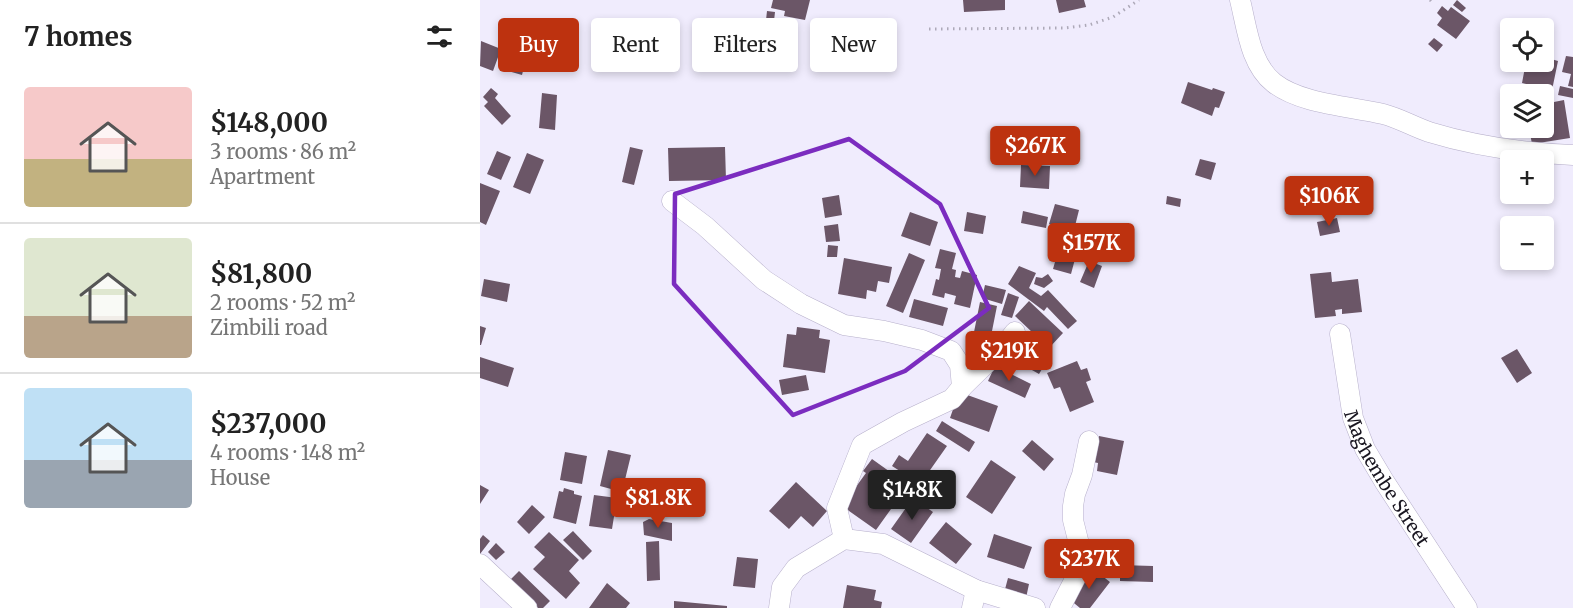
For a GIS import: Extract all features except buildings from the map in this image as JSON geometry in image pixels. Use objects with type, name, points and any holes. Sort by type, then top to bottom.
[{"type":"street","points":[[1240,0],[1253,51],[1261,70],[1289,93],[1386,115],[1427,131],[1462,141],[1508,151],[1573,155]]},
{"type":"street","points":[[672,201],[705,226],[764,280],[801,304],[844,325],[922,340],[951,351],[960,365],[962,387]]},
{"type":"street","points":[[844,539],[837,508],[862,445],[903,422],[952,399],[1015,332]]},
{"type":"street","name":"Maghembe Street","points":[[1340,334],[1353,418],[1365,449],[1467,608]]},
{"type":"street","points":[[1060,608],[1077,574],[1082,556],[1073,520],[1073,506],[1089,441]]},
{"type":"street","points":[[779,608],[782,587],[796,568],[844,539],[883,544],[974,599],[1035,608]]},
{"type":"street","points":[[480,564],[527,608]]},
{"type":"path","points":[[929,30],[1065,28],[1089,25],[1113,17],[1139,0]]},
{"type":"highlighted area","points":[[849,139],[940,204],[989,308],[905,371],[793,415],[674,284],[675,194]]}]
